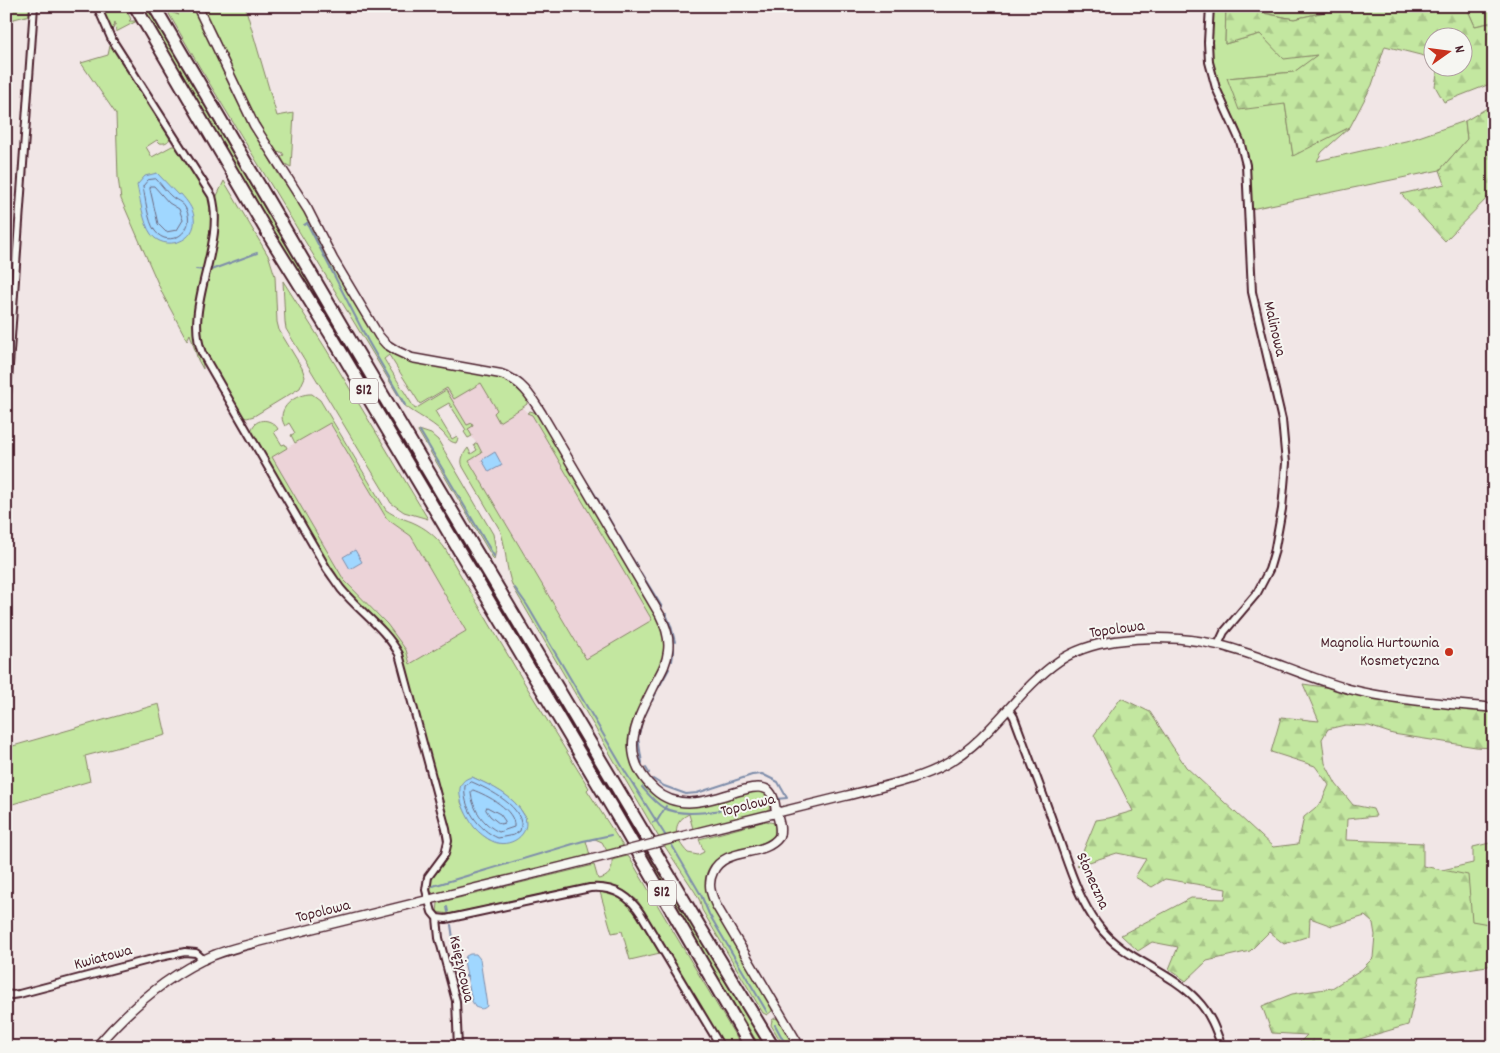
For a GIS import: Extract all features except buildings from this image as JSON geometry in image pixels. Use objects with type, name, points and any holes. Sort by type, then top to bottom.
[{"type":"highway","name":"S12","points":[[135,6],[270,237],[345,359],[614,811],[751,1047]]},
{"type":"highway","name":"S12","points":[[154,6],[689,910],[773,1047]]},
{"type":"street","points":[[6,409],[34,6]]},
{"type":"street","points":[[97,6],[116,45],[212,196],[215,206],[213,236],[197,324],[197,339],[202,353],[327,569],[342,589],[384,631],[399,654],[447,836],[445,854],[426,882],[428,900]]},
{"type":"street","points":[[197,6],[254,125],[308,210],[379,336],[386,344],[406,356],[418,360],[501,374],[513,378],[521,384],[542,414],[660,615],[668,634],[668,655],[637,721],[632,742],[636,763],[647,781],[660,794],[683,803],[701,802],[745,790],[764,788],[772,795],[780,832],[778,839],[771,844],[723,860],[712,872],[710,888],[716,905],[800,1047]]},
{"type":"street","name":"Malinowa","points":[[1210,6],[1209,62],[1216,88],[1240,141],[1246,165],[1252,292],[1282,420],[1286,463],[1282,504],[1274,553],[1269,570],[1257,593],[1224,632],[1218,645]]},
{"type":"street","name":"Topolowa","points":[[96,1047],[121,1020],[148,996],[182,972],[223,952],[896,783],[939,768],[970,747],[1048,670],[1064,658],[1087,647],[1145,638],[1190,640],[1251,654],[1308,676],[1358,691],[1408,699],[1494,708]]},
{"type":"street","name":"Słoneczna","points":[[1009,710],[1014,717],[1086,908],[1098,926],[1122,951],[1178,983],[1198,1001],[1213,1024],[1222,1047]]},
{"type":"street","points":[[437,918],[446,919],[590,888],[606,888],[616,891],[629,899],[641,914],[721,1047]]},
{"type":"street","name":"Księżycowa","points":[[428,900],[433,915],[437,918],[439,938],[456,1001],[458,1047]]},
{"type":"street","name":"Kwiatowa","points":[[6,994],[12,995],[27,992],[176,954],[196,953],[204,960]]},
{"type":"shaded area","points":[[462,374],[526,402],[523,407],[527,413],[532,415],[546,437],[652,620],[587,660],[469,461],[482,453],[441,386]]},
{"type":"shaded area","points":[[329,422],[387,519],[411,536],[466,631],[410,664],[388,624],[344,580],[272,457]]},
{"type":"green space","points":[[6,6],[30,6],[30,15],[6,21]]},
{"type":"green space","points":[[100,6],[124,6],[131,19],[129,21],[137,21],[116,32],[115,22],[111,30]]},
{"type":"green space","points":[[140,6],[146,6],[278,231],[681,903],[678,905],[681,910],[684,909],[766,1047],[760,1047],[274,235]]},
{"type":"green space","points":[[173,6],[186,6],[185,9],[187,10],[188,6],[193,6],[234,95],[257,137],[280,177],[303,207],[383,344],[392,352],[409,359],[501,377],[510,381],[527,395],[527,404],[499,422],[494,413],[497,410],[481,383],[454,399],[447,388],[420,404],[389,355],[384,359],[415,409],[446,390],[467,425],[472,423],[473,426],[468,429],[472,436],[468,438],[464,432],[466,430],[449,403],[435,411],[452,439],[457,436],[456,443],[451,441],[437,427],[404,405],[199,66],[169,14],[170,12],[179,15],[170,9]]},
{"type":"green space","points":[[201,6],[245,6],[277,116],[294,113],[291,167],[285,164],[281,157],[284,155],[282,152],[275,153],[259,123],[252,118],[236,85],[217,36]]},
{"type":"green space","points":[[1214,6],[1226,6],[1225,44],[1260,34],[1284,58],[1318,55],[1294,72],[1227,78],[1285,104],[1293,155],[1350,127],[1322,152],[1317,161],[1410,140],[1465,121],[1467,139],[1440,170],[1251,209],[1249,167],[1244,143],[1213,68],[1211,37]]},
{"type":"green space","points":[[1226,6],[1294,19],[1351,6],[1466,6],[1475,26],[1494,22],[1494,91],[1490,84],[1444,102],[1435,86],[1436,78],[1472,78],[1472,28],[1422,28],[1422,55],[1385,46],[1372,85],[1350,127],[1293,156],[1285,104],[1239,110],[1227,78],[1294,72],[1317,55],[1284,59],[1260,34],[1225,44]]},
{"type":"green space","points":[[1231,6],[1351,6],[1294,19]]},
{"type":"green space","points":[[1466,6],[1494,6],[1494,22],[1475,26]]},
{"type":"green space","points":[[112,45],[171,135],[167,142],[160,143],[157,140],[146,147],[152,157],[172,146],[177,146],[206,190],[212,203],[213,219],[194,321],[194,340],[202,360],[203,369],[198,360],[190,334],[187,340],[163,295],[121,199],[118,178],[116,114],[81,63],[108,55]]},
{"type":"green space","points":[[1494,104],[1494,191],[1445,241],[1401,194],[1445,184],[1440,170],[1467,139],[1465,121]]},
{"type":"green space","points":[[224,181],[269,257],[275,276],[279,330],[302,368],[305,377],[300,388],[254,416],[247,418],[241,416],[200,340],[200,321],[219,216],[216,198]]},
{"type":"green space","points":[[283,281],[428,519],[404,512],[391,503],[286,329]]},
{"type":"green space","points":[[306,394],[312,394],[320,400],[386,510],[422,527],[444,547],[589,788],[587,790],[623,846],[607,851],[602,842],[595,839],[586,841],[590,855],[438,894],[434,894],[430,890],[431,880],[449,854],[451,836],[405,665],[393,639],[340,582],[251,433],[255,424],[263,420],[271,422],[278,429],[274,432],[282,445],[285,444],[287,448],[272,457],[344,580],[387,624],[406,650],[410,664],[466,631],[411,536],[387,519],[330,423],[295,443],[291,435],[295,433],[289,423],[285,426],[282,414],[288,403]],"holes":[[[472,777],[496,789],[510,799],[522,811],[526,819],[490,840],[480,833],[472,824],[461,802]]]},
{"type":"green space","points":[[530,411],[540,414],[659,620],[664,634],[664,653],[658,671],[632,722],[628,739],[630,758],[640,778],[653,792],[666,801],[680,805],[710,803],[758,791],[766,794],[771,803],[769,809],[762,813],[693,829],[689,814],[679,822],[676,832],[680,843],[688,853],[698,855],[704,852],[699,839],[766,821],[774,823],[775,832],[770,840],[723,856],[714,861],[708,870],[706,882],[708,898],[772,1008],[772,1011],[767,1015],[763,1013],[702,910],[695,892],[658,836],[513,587],[500,530],[463,467],[462,459],[465,453],[468,448],[471,454],[477,450],[474,445],[477,443],[482,453],[469,461],[586,659],[652,620],[532,415],[527,413]]},
{"type":"green space","points":[[418,431],[431,434],[438,440],[493,534],[496,550],[494,560]]},
{"type":"green space","points":[[1303,684],[1494,711],[1494,748],[1393,734],[1369,726],[1345,725],[1328,729],[1322,739],[1325,763],[1336,784],[1353,805],[1373,809],[1376,816],[1347,819],[1346,840],[1423,843],[1423,866],[1468,875],[1472,921],[1494,925],[1494,965],[1420,976],[1408,1025],[1332,1047],[1303,1047],[1299,1043],[1307,1035],[1272,1033],[1262,1006],[1292,994],[1332,988],[1362,969],[1373,958],[1375,935],[1373,923],[1365,916],[1332,926],[1310,918],[1309,936],[1284,944],[1269,932],[1250,951],[1207,961],[1186,981],[1169,969],[1178,947],[1152,942],[1138,951],[1121,935],[1191,898],[1225,899],[1226,889],[1165,879],[1152,887],[1135,877],[1146,859],[1117,853],[1077,866],[1096,820],[1133,811],[1094,735],[1121,698],[1150,712],[1186,767],[1273,847],[1298,844],[1304,817],[1321,803],[1329,785],[1315,766],[1271,752],[1281,717],[1319,721]]},
{"type":"green space","points":[[159,704],[166,735],[85,756],[90,781],[6,806],[6,748]]},
{"type":"green space","points":[[1494,842],[1494,925],[1472,922],[1442,870],[1473,863],[1473,847]]},
{"type":"green space","points":[[627,856],[742,1047],[725,1047],[638,901],[621,889],[610,885],[589,884],[449,914],[437,912],[438,903],[594,865],[598,879],[602,878],[609,873],[612,867],[612,860]]},
{"type":"green space","points":[[600,892],[620,898],[635,910],[660,953],[630,960],[622,931],[612,933]]},
{"type":"green space","points":[[775,1018],[780,1020],[795,1047],[784,1047],[771,1025],[772,1020]]},
{"type":"water","points":[[157,173],[178,195],[181,194],[189,205],[194,217],[194,226],[191,233],[179,242],[171,243],[157,239],[151,234],[146,224],[137,185],[145,176]]},
{"type":"water","points":[[495,452],[502,465],[489,472],[482,460]]},
{"type":"water","points":[[355,550],[362,562],[350,569],[343,557]]},
{"type":"water","points":[[472,777],[502,792],[520,808],[526,822],[525,828],[518,839],[512,842],[499,843],[485,837],[474,827],[463,807],[460,792],[461,785],[465,780]]},
{"type":"water","points":[[476,954],[480,959],[487,1006],[483,1009],[475,1007],[472,1001],[464,961],[466,956]]},
{"type":"waterway","points":[[304,225],[310,221]]},
{"type":"waterway","points":[[307,223],[368,341],[405,405]]},
{"type":"waterway","points":[[208,271],[257,253]]},
{"type":"waterway","points":[[196,269],[204,270]]},
{"type":"waterway","points":[[420,431],[494,556]]},
{"type":"waterway","points":[[582,474],[599,501]]},
{"type":"waterway","points":[[603,508],[616,531]]},
{"type":"waterway","points":[[620,537],[628,551]]},
{"type":"waterway","points":[[632,558],[637,566]]},
{"type":"waterway","points":[[641,573],[662,607]]},
{"type":"waterway","points":[[515,588],[667,838]]},
{"type":"waterway","points":[[666,614],[675,642]]},
{"type":"waterway","points":[[672,661],[674,648]]},
{"type":"waterway","points":[[659,687],[669,669]]},
{"type":"waterway","points":[[652,701],[656,693]]},
{"type":"waterway","points":[[645,715],[649,707]]},
{"type":"waterway","points":[[642,722],[638,738],[642,763]]},
{"type":"waterway","points":[[646,768],[649,773]]},
{"type":"waterway","points":[[653,779],[664,786],[686,794],[697,793],[752,775],[762,774],[778,782],[787,798],[776,799]]},
{"type":"waterway","points":[[642,787],[664,808],[675,812],[717,811],[772,800]]},
{"type":"waterway","points":[[653,822],[657,821],[666,806]]},
{"type":"waterway","points":[[433,886],[583,841],[611,835]]},
{"type":"waterway","points":[[670,842],[701,895],[709,914],[767,1012]]},
{"type":"waterway","points":[[447,907],[448,912]]},
{"type":"waterway","points":[[451,925],[459,977],[467,976]]},
{"type":"waterway","points":[[775,1025],[787,1047]]},
{"type":"place","name":"Magnolia Hurtownia Kosmetyczna","points":[[1449,652]]}]
